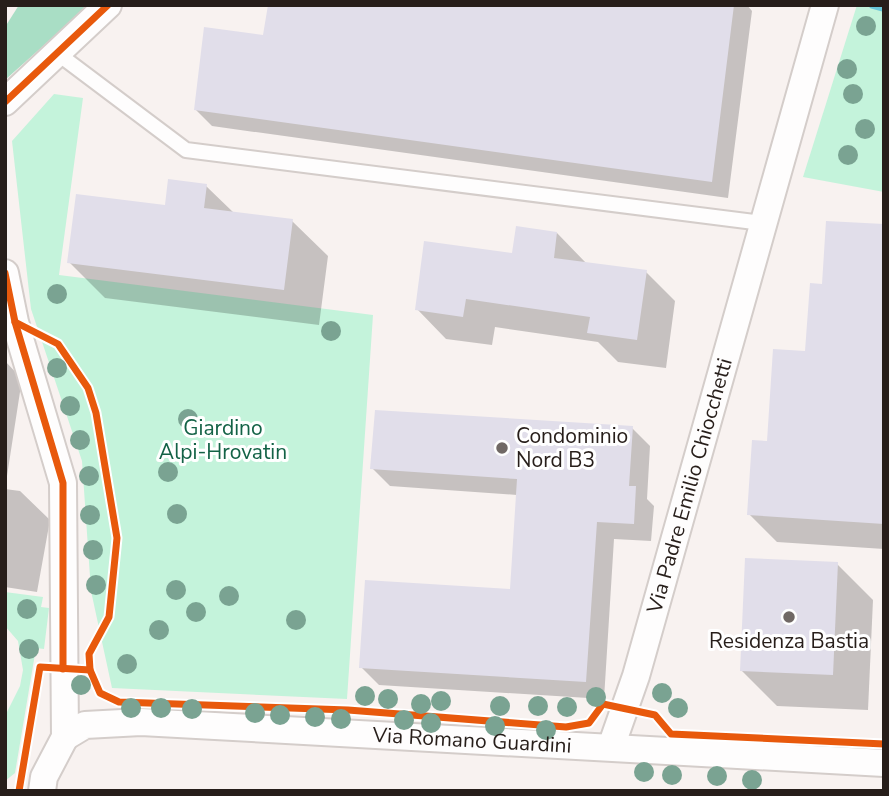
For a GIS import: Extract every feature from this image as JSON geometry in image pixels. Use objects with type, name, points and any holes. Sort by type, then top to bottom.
[{"type":"street","points":[[5,102],[108,5]]},
{"type":"street","name":"Via Padre Emilio Chiocchetti","points":[[611,747],[636,676],[825,5]]},
{"type":"street","points":[[5,273],[15,323],[63,483],[65,737],[44,777],[42,791]]},
{"type":"street","name":"Via Romano Guardini","points":[[65,737],[85,725],[141,722],[884,763]]},
{"type":"lane","points":[[57,53],[186,150],[762,223]]},
{"type":"green space","points":[[19,5],[89,5],[5,80],[5,27]]},
{"type":"green space","points":[[857,5],[884,5],[884,192],[803,177]]},
{"type":"green space","name":"Giardino Alpi-Hrovatin","points":[[54,94],[83,98],[59,275],[373,315],[347,699],[112,688],[91,591],[82,461],[31,309],[12,141]]},
{"type":"green space","points":[[5,592],[43,597],[41,607],[49,608],[44,649],[36,648],[15,773],[5,781],[5,716],[20,686],[23,670],[18,641],[5,626]]},
{"type":"building","points":[[268,5],[734,5],[712,182],[194,110],[204,27],[263,35]]},
{"type":"building","points":[[168,179],[207,184],[204,208],[293,219],[284,290],[67,263],[76,194],[165,205]]},
{"type":"building","points":[[826,221],[884,224],[884,524],[747,515],[752,440],[767,441],[773,349],[805,351],[810,283],[822,284]]},
{"type":"building","points":[[516,226],[557,232],[554,258],[647,270],[637,340],[587,333],[590,317],[466,299],[463,317],[415,310],[424,241],[512,253]]},
{"type":"building","points":[[375,410],[633,426],[629,486],[636,486],[634,524],[597,522],[586,682],[359,668],[365,580],[510,589],[517,479],[370,469]]},
{"type":"building","name":"Residenza Bastia","points":[[745,558],[838,562],[833,675],[740,671]]},
{"type":"waterway","points":[[873,5],[884,8]]},
{"type":"cycle path","points":[[5,102],[108,5]]},
{"type":"cycle path","points":[[5,273],[15,322],[63,483],[63,669]]},
{"type":"cycle path","points":[[15,322],[58,344],[88,388],[96,413],[117,538],[109,617],[89,654],[90,670],[100,693],[119,702],[348,710],[566,727],[589,723],[603,704],[655,715],[671,734],[884,744]]},
{"type":"cycle path","points":[[19,791],[40,667],[90,670]]},
{"type":"place","name":"Condominio Nord B3","points":[[502,448]]},
{"type":"place","name":"Residenza Bastia","points":[[789,617]]}]
